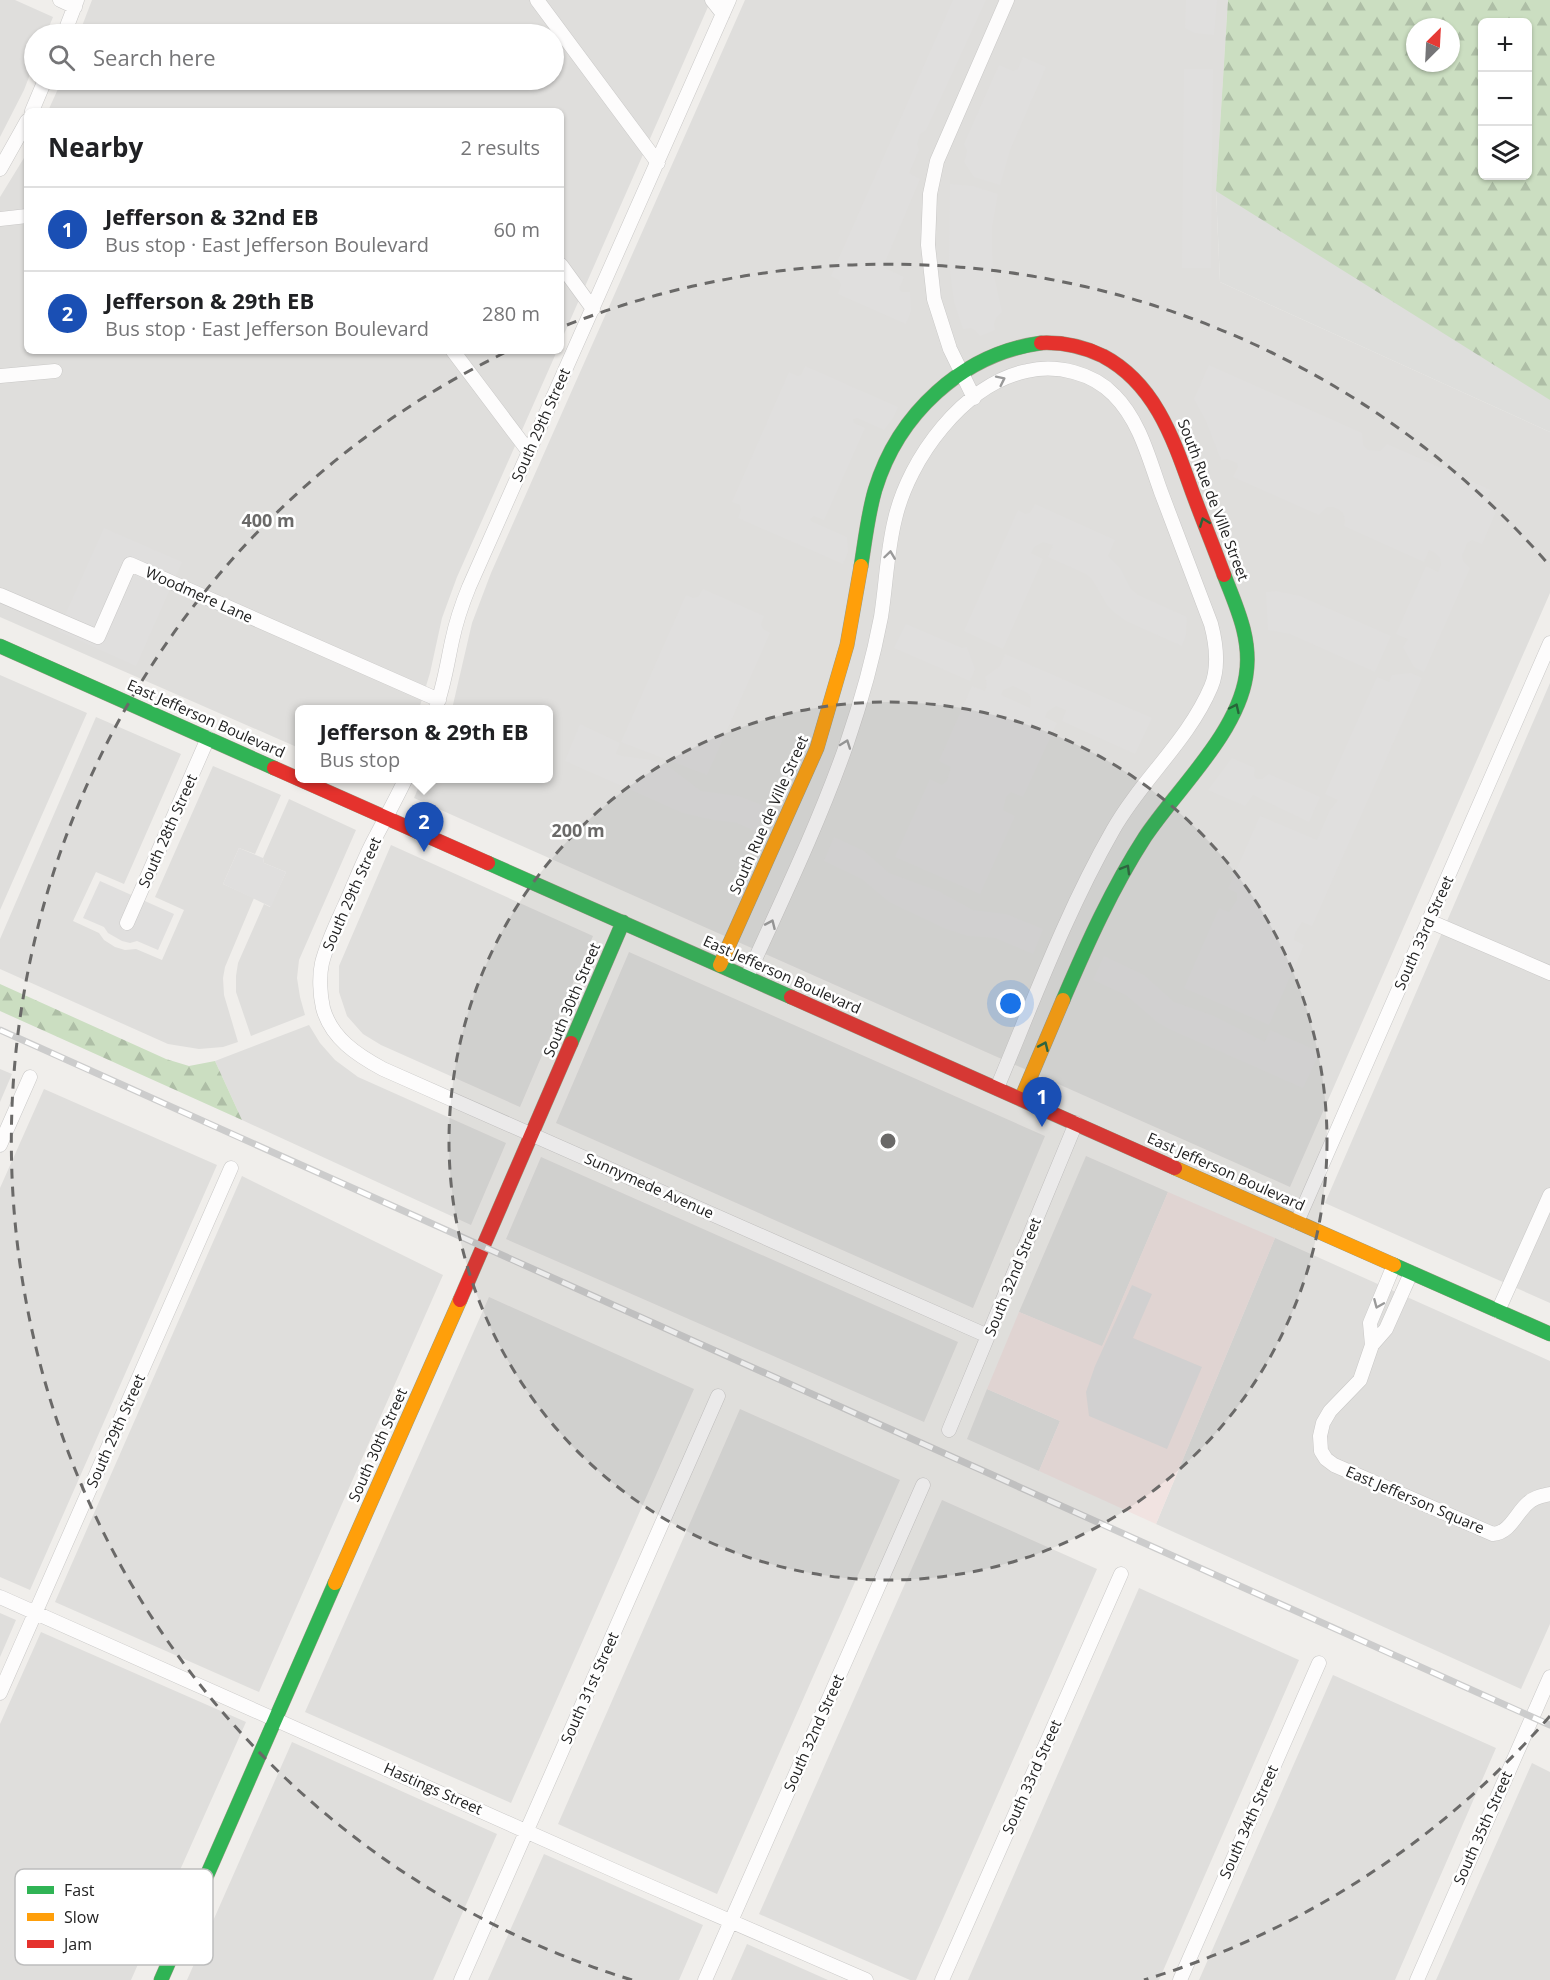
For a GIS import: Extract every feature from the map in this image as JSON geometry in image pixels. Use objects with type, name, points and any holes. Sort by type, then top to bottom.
[{"type":"street","points":[[60,0],[76,3],[68,24]]},
{"type":"street","points":[[537,0],[555,24]]},
{"type":"street","points":[[712,0],[723,14]]},
{"type":"street","name":"South 29th Street","points":[[437,705],[448,671],[452,641],[461,607],[729,0]]},
{"type":"street","points":[[974,398],[950,350],[934,300],[928,244],[930,194],[937,161],[1007,0]]},
{"type":"street","points":[[564,36],[658,163]]},
{"type":"street","points":[[33,108],[41,90]]},
{"type":"street","points":[[0,169],[24,126]]},
{"type":"street","points":[[0,219],[24,216]]},
{"type":"street","points":[[564,270],[593,309]]},
{"type":"street","name":"South Rue de Ville Street","points":[[720,966],[820,740],[854,614],[867,520],[874,491],[893,446],[921,409],[961,373],[983,359],[1011,346],[1037,342],[1063,342],[1089,350],[1117,363],[1132,376],[1164,418],[1240,616],[1246,635],[1247,660],[1241,695],[1226,726],[1201,765],[1151,829],[1112,892],[1021,1099]]},
{"type":"street","points":[[455,354],[529,452]]},
{"type":"street","points":[[747,977],[811,834],[859,707],[880,620],[895,520],[900,501],[919,460],[933,438],[949,420],[993,384],[1018,373],[1037,369],[1058,369],[1082,375],[1101,384],[1113,394],[1135,423],[1211,624],[1215,640],[1215,660],[1212,685],[1197,715],[1141,787],[1114,828],[1093,867],[1058,943],[997,1088]]},
{"type":"street","points":[[0,376],[55,371]]},
{"type":"street","name":"Woodmere Lane","points":[[0,595],[98,638],[130,564],[437,705]]},
{"type":"street","name":"South 33rd Street","points":[[1297,1222],[1550,643]]},
{"type":"street","name":"East Jefferson Boulevard","points":[[0,646],[295,777]]},
{"type":"street","name":"South 28th Street","points":[[127,923],[208,738]]},
{"type":"street","name":"East Jefferson Boulevard","points":[[309,783],[1550,1334]]},
{"type":"street","name":"South 29th Street","points":[[326,1015],[320,993],[322,964],[330,939],[369,852],[404,783]]},
{"type":"street","points":[[1430,921],[1550,973]]},
{"type":"street","name":"South 30th Street","points":[[209,1869],[623,922]]},
{"type":"street","name":"Sunnymede Avenue","points":[[326,1015],[342,1042],[359,1056],[382,1069],[988,1336]]},
{"type":"street","points":[[0,1145],[30,1077]]},
{"type":"street","name":"South 32nd Street","points":[[949,1430],[1076,1123]]},
{"type":"street","name":"South 29th Street","points":[[0,1693],[231,1168]]},
{"type":"street","points":[[1498,1311],[1550,1195]]},
{"type":"street","name":"East Jefferson Square","points":[[1372,1346],[1370,1323],[1394,1265]]},
{"type":"street","name":"East Jefferson Square","points":[[1411,1273],[1386,1329],[1372,1346],[1360,1380],[1330,1411],[1323,1422],[1320,1436],[1321,1451],[1326,1459],[1334,1465],[1493,1534],[1505,1530],[1527,1503],[1537,1497],[1550,1494]]},
{"type":"street","name":"South 31st Street","points":[[461,1980],[718,1396]]},
{"type":"street","name":"South 32nd Street","points":[[705,1980],[922,1485]]},
{"type":"street","name":"South 33rd Street","points":[[942,1980],[1122,1574]]},
{"type":"street","name":"Hastings Street","points":[[0,1597],[866,1980]]},
{"type":"street","name":"South 34th Street","points":[[1180,1980],[1319,1663]]},
{"type":"street","name":"South 35th Street","points":[[1417,1980],[1550,1677]]},
{"type":"street","name":"South 30th Street","points":[[160,1980],[167,1965]]},
{"type":"shaded area","points":[[0,0],[15,0],[53,17],[50,24],[24,24],[24,90],[0,137]]},
{"type":"shaded area","points":[[92,0],[711,0],[564,334],[564,108],[49,108],[57,90],[564,90],[564,24],[83,24]]},
{"type":"shaded area","points":[[745,0],[1228,0],[1216,191],[1220,282],[1550,432],[1550,593],[1290,1187],[414,798],[420,783],[553,783],[553,705],[453,705],[472,623],[491,573]]},
{"type":"shaded area","points":[[953,0],[986,0],[926,130],[920,134],[917,144],[919,150],[909,173],[920,179],[883,267],[904,277],[899,289],[902,292],[910,292],[911,311],[906,324],[838,294],[841,285],[839,280],[831,276]]},
{"type":"shaded area","points":[[1186,0],[1217,0],[1214,35],[1195,33],[1185,28]]},
{"type":"shaded area","points":[[1228,0],[1550,0],[1550,432],[1220,282],[1216,191]]},
{"type":"shaded area","points":[[1023,57],[1046,67],[1010,150],[1000,185],[974,177],[964,162],[967,150],[964,144],[999,65],[1013,71],[1018,69]]},
{"type":"shaded area","points":[[1184,69],[1213,69],[1211,268],[1182,268]]},
{"type":"shaded area","points":[[24,158],[24,354],[556,354],[457,577],[442,618],[420,705],[295,705],[295,746],[0,617],[0,197]]},
{"type":"shaded area","points":[[950,184],[973,186],[998,194],[992,228],[992,249],[993,271],[1002,312],[996,318],[995,330],[980,336],[971,328],[963,329],[954,302],[949,263]]},
{"type":"shaded area","points":[[1209,365],[1362,433],[1363,445],[1368,450],[1380,451],[1387,444],[1491,490],[1486,501],[1498,507],[1482,544],[1472,540],[1467,543],[1462,556],[1463,561],[1470,568],[1424,672],[1414,667],[1403,647],[1408,639],[1396,634],[1426,566],[1438,572],[1441,565],[1440,558],[1429,550],[1424,562],[1344,526],[1343,513],[1338,509],[1327,507],[1319,515],[1233,477],[1238,467],[1237,463],[1227,459],[1221,460],[1206,421],[1194,399]]},
{"type":"shaded area","points":[[805,366],[898,407],[884,430],[857,418],[853,419],[854,423],[865,428],[824,520],[814,516],[810,519],[847,537],[848,552],[843,564],[738,518],[740,505],[732,502],[789,372],[801,375]]},
{"type":"shaded area","points":[[1035,504],[1115,540],[1108,556],[1120,568],[1130,588],[1138,595],[1187,617],[1186,635],[1182,646],[1126,621],[1115,613],[1107,605],[1092,579],[1048,557],[1053,545],[1043,542],[1034,547],[1031,553],[1043,559],[1003,649],[964,631],[1018,510],[1025,514],[1030,513]]},
{"type":"shaded area","points":[[104,528],[182,562],[136,666],[58,631]]},
{"type":"shaded area","points":[[703,589],[764,616],[761,625],[770,633],[707,775],[621,742],[686,595],[693,598],[698,597]]},
{"type":"shaded area","points":[[1276,591],[1300,596],[1391,636],[1375,672],[1290,634],[1268,630],[1266,592]]},
{"type":"shaded area","points":[[906,624],[962,648],[967,647],[975,669],[970,681],[894,648]]},
{"type":"shaded area","points":[[1005,654],[1152,718],[1135,754],[1062,721],[1066,710],[1056,706],[1047,712],[1045,717],[1057,723],[1023,797],[1011,792],[1006,797],[1003,810],[1015,816],[980,894],[895,857],[930,779],[942,785],[947,781],[951,767],[939,761],[972,686],[985,691],[987,684],[985,677],[1000,666]],"holes":[[[1013,686],[1028,693],[1031,698],[1030,708],[1001,695],[1003,690]]]},
{"type":"shaded area","points":[[1411,673],[1422,678],[1312,926],[1302,922],[1295,933],[1294,940],[1304,945],[1269,1025],[1184,988],[1219,908],[1229,912],[1237,900],[1237,893],[1228,889],[1260,816],[1317,840],[1330,810],[1338,800],[1325,794],[1377,677],[1389,682],[1392,675]]},
{"type":"shaded area","points":[[0,675],[87,713],[0,910]]},
{"type":"shaded area","points":[[1550,683],[1550,1303],[1325,1203]]},
{"type":"shaded area","points":[[96,717],[181,754],[124,884],[96,872],[73,921],[99,933],[104,940],[115,947],[125,950],[136,949],[162,960],[184,910],[155,897],[213,766],[281,795],[255,854],[239,848],[223,884],[254,898],[225,967],[223,978],[224,995],[238,1042],[223,1047],[199,1049],[168,1044],[0,969],[0,939]]},
{"type":"shaded area","points":[[580,724],[620,743],[616,754],[652,760],[672,769],[701,791],[738,796],[767,807],[757,832],[737,823],[683,813],[565,761]]},
{"type":"shaded area","points":[[1232,758],[1255,768],[1254,776],[1257,779],[1262,779],[1269,774],[1320,797],[1309,822],[1253,795],[1245,806],[1208,790]]},
{"type":"shaded area","points":[[289,799],[356,830],[299,960],[297,978],[305,1015],[251,1036],[236,992],[238,963],[264,904],[270,907],[286,872],[264,863],[263,858]]},
{"type":"shaded area","points":[[834,837],[864,851],[889,873],[938,891],[973,910],[1006,914],[1043,929],[1033,954],[995,938],[968,936],[946,929],[889,902],[862,879],[824,861]]},
{"type":"shaded area","points":[[391,845],[593,936],[520,1107],[381,1045],[363,1034],[347,1016],[339,992],[339,966]]},
{"type":"shaded area","points":[[239,848],[263,858],[264,863],[286,872],[271,907],[223,884]]},
{"type":"shaded area","points":[[100,881],[174,914],[158,950],[137,941],[130,943],[122,941],[108,933],[104,927],[83,918]]},
{"type":"shaded area","points":[[629,952],[1045,1136],[973,1308],[556,1123]]},
{"type":"shaded area","points":[[1104,956],[1144,975],[1174,1002],[1214,1016],[1265,1042],[1270,1030],[1320,1052],[1303,1088],[1169,1029],[1157,1022],[1126,995],[1093,980]]},
{"type":"shaded area","points":[[309,1025],[320,1043],[335,1060],[358,1077],[506,1143],[471,1225],[242,1120],[215,1061]]},
{"type":"shaded area","points":[[0,1069],[12,1074],[0,1102]]},
{"type":"shaded area","points":[[44,1089],[217,1165],[30,1590],[0,1577],[0,1188]]},
{"type":"shaded area","points":[[1086,1156],[1168,1192],[1102,1347],[1019,1312]]},
{"type":"shaded area","points":[[541,1157],[958,1342],[924,1422],[506,1239]]},
{"type":"shaded area","points":[[242,1176],[443,1275],[259,1692],[55,1602]]},
{"type":"shaded area","points":[[1168,1192],[1275,1238],[1156,1524],[1039,1471],[1060,1421],[987,1389],[1019,1312],[1102,1346]]},
{"type":"shaded area","points":[[1275,1238],[1550,1361],[1550,1624],[1521,1689],[1156,1524]]},
{"type":"shaded area","points":[[1132,1285],[1152,1294],[1133,1338],[1202,1367],[1167,1449],[1089,1416],[1086,1392],[1095,1366]]},
{"type":"shaded area","points":[[489,1297],[694,1389],[511,1803],[305,1712]]},
{"type":"shaded area","points":[[987,1389],[1060,1421],[1039,1471],[967,1439]]},
{"type":"shaded area","points":[[740,1409],[900,1480],[717,1894],[558,1824]]},
{"type":"shaded area","points":[[942,1500],[1097,1569],[916,1980],[910,1980],[759,1914]]},
{"type":"shaded area","points":[[1139,1588],[1299,1660],[1159,1980],[968,1980]]},
{"type":"shaded area","points":[[0,1613],[16,1620],[0,1657]]},
{"type":"shaded area","points":[[41,1632],[246,1722],[180,1869],[15,1869],[15,1965],[138,1965],[131,1980],[0,1980],[0,1724]]},
{"type":"shaded area","points":[[1333,1675],[1496,1748],[1395,1980],[1199,1980]]},
{"type":"shaded area","points":[[292,1742],[497,1834],[433,1980],[187,1980],[194,1965],[213,1965],[213,1921]]},
{"type":"shaded area","points":[[1532,1763],[1550,1772],[1550,1980],[1436,1980]]},
{"type":"shaded area","points":[[544,1854],[703,1925],[679,1980],[488,1980]]},
{"type":"shaded area","points":[[747,1944],[828,1980],[731,1980]]},
{"type":"green space","points":[[1228,0],[1550,0],[1550,400],[1216,191]]},
{"type":"green space","points":[[0,984],[166,1059],[189,1066],[215,1061],[242,1120],[0,1011]]},
{"type":"railway","points":[[0,1030],[1550,1725]]},
{"type":"traffic: fast","points":[[861,566],[875,490],[885,462],[917,413],[937,392],[960,374],[1012,349],[1041,343]]},
{"type":"traffic: fast","points":[[1063,1000],[1081,958],[1133,856],[1158,819],[1219,740],[1240,698],[1246,676],[1247,650],[1242,624],[1224,575]]},
{"type":"traffic: fast","points":[[0,646],[274,768]]},
{"type":"traffic: fast","points":[[488,863],[791,997]]},
{"type":"traffic: fast","points":[[571,1043],[623,922]]},
{"type":"traffic: fast","points":[[1394,1265],[1550,1334]]},
{"type":"traffic: fast","points":[[210,1869],[335,1583]]},
{"type":"traffic: fast","points":[[161,1980],[168,1965]]},
{"type":"traffic: slow","points":[[720,965],[817,748],[847,645],[861,566]]},
{"type":"traffic: slow","points":[[1021,1099],[1063,1000]]},
{"type":"traffic: slow","points":[[1175,1168],[1394,1265]]},
{"type":"traffic: slow","points":[[335,1583],[460,1300]]},
{"type":"traffic: jam","points":[[1041,343],[1073,346],[1103,356],[1137,382],[1150,398],[1170,434],[1224,575]]},
{"type":"traffic: jam","points":[[274,768],[295,777]]},
{"type":"traffic: jam","points":[[308,783],[488,863]]},
{"type":"traffic: jam","points":[[791,997],[1175,1168]]},
{"type":"traffic: jam","points":[[460,1300],[571,1043]]},
{"type":"place","name":"Jefferson & 29th EB","points":[[424,852]]},
{"type":"place","name":"Jefferson & 32nd EB","points":[[1042,1127]]}]
